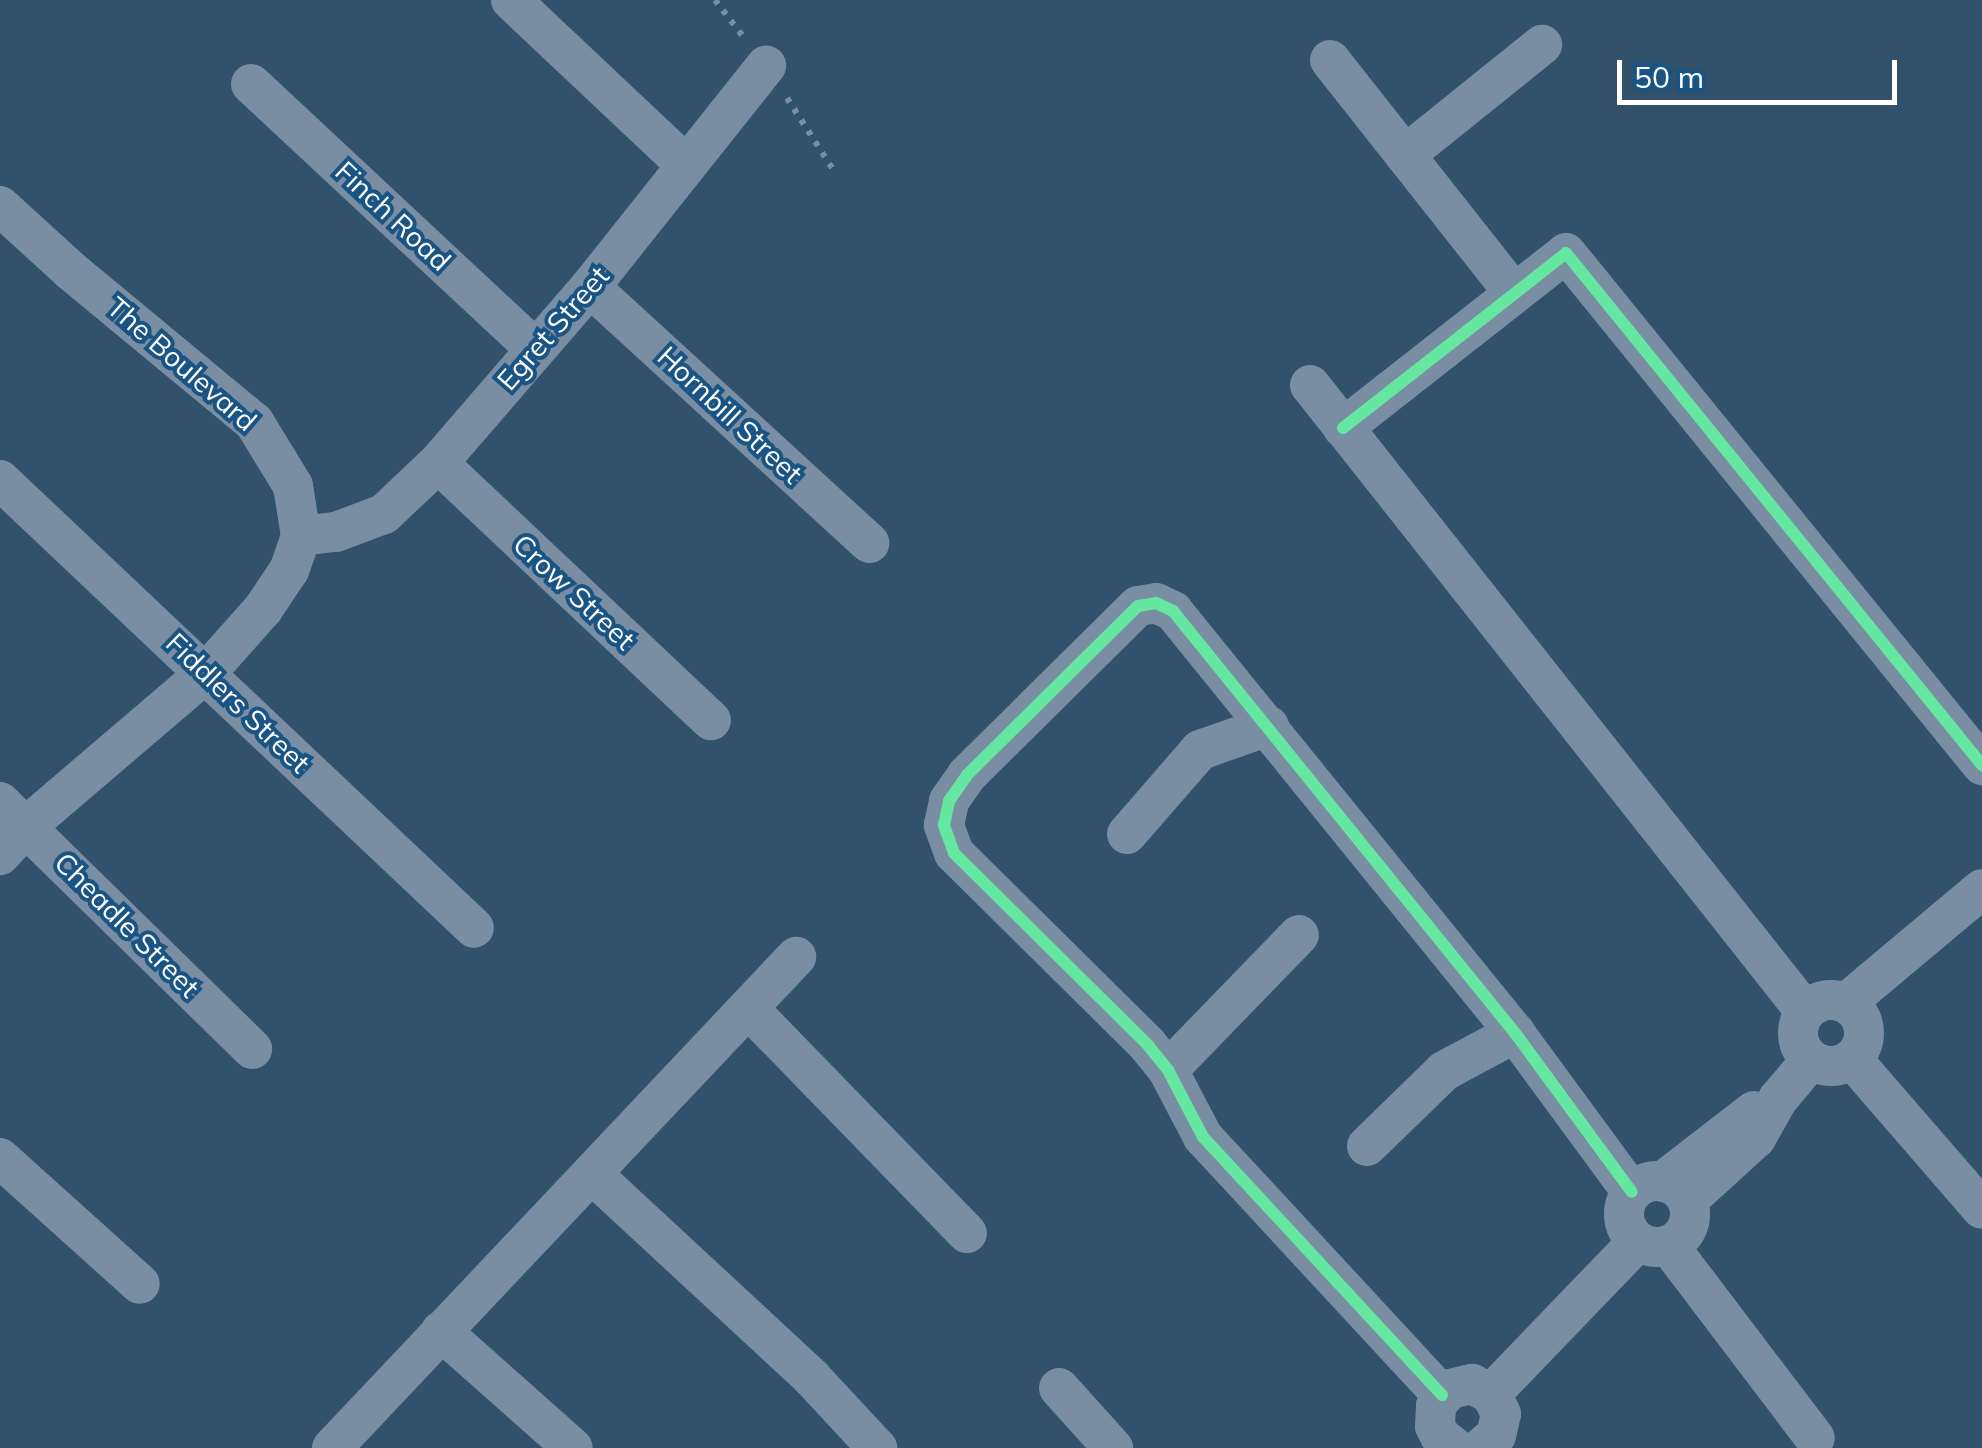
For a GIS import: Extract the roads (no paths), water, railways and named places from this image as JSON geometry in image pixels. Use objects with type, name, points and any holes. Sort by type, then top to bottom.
[{"type":"street","points":[[511,0],[685,164]]},
{"type":"street","points":[[1405,155],[1542,45]]},
{"type":"street","points":[[1330,60],[1514,293]]},
{"type":"street","name":"Egret Street","points":[[301,536],[336,532],[376,519],[438,464],[590,287],[766,66]]},
{"type":"street","name":"Finch Road","points":[[251,84],[534,348]]},
{"type":"street","name":"The Boulevard","points":[[0,206],[70,270],[254,422],[293,486],[301,536]]},
{"type":"street","points":[[1344,428],[1566,253],[1982,764]]},
{"type":"street","name":"Hornbill Street","points":[[590,287],[869,543]]},
{"type":"street","points":[[1310,385],[1806,1011]]},
{"type":"street","name":"Crow Street","points":[[438,464],[711,720]]},
{"type":"street","name":"Fiddlers Street","points":[[0,480],[474,928]]},
{"type":"street","points":[[9,827],[207,672],[278,587],[301,536]]},
{"type":"street","points":[[1492,1394],[1653,1243],[1679,1240],[1690,1222],[1515,1032],[1173,611],[1156,603],[1138,606],[967,776],[949,801],[944,825],[954,852],[1168,1070],[1203,1137],[1437,1429],[1461,1384],[1492,1394],[1501,1414],[1494,1444]]},
{"type":"street","points":[[1127,834],[1200,750],[1269,726]]},
{"type":"street","name":"Cheadle Street","points":[[9,827],[252,1050]]},
{"type":"street","points":[[1846,1003],[1982,889]]},
{"type":"street","points":[[1168,1070],[1300,935]]},
{"type":"street","points":[[332,1448],[796,958]]},
{"type":"street","points":[[1824,1000],[1846,1003],[1855,1010],[1864,1030],[1864,1041],[1852,1059],[1832,1067],[1811,1060],[1798,1032],[1806,1011],[1824,1000]]},
{"type":"street","points":[[748,1008],[967,1233]]},
{"type":"street","points":[[1367,1146],[1444,1071],[1515,1032]]},
{"type":"street","points":[[1852,1059],[1982,1210]]},
{"type":"street","points":[[1811,1060],[1778,1099],[1738,1120],[1661,1191],[1626,1202],[1625,1224],[1653,1243],[1815,1438]]},
{"type":"street","points":[[0,1158],[140,1284]]},
{"type":"street","points":[[592,1174],[812,1378],[877,1448]]},
{"type":"street","points":[[441,1331],[573,1448]]},
{"type":"street","points":[[1059,1388],[1113,1448]]}]
